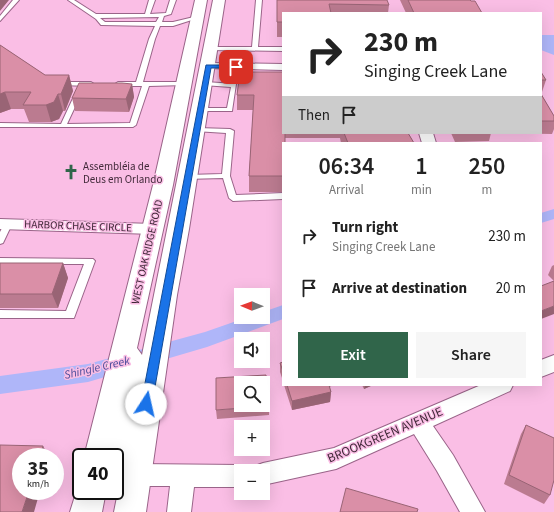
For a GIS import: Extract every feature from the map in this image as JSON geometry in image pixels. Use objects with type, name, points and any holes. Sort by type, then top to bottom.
[{"type":"street","name":"WEST OAK RIDGE ROAD","points":[[101,446],[130,322],[188,177],[219,0]]},
{"type":"street","name":"WEST OAK RIDGE ROAD","points":[[130,512],[162,312],[166,229],[184,84],[194,19]]},
{"type":"street","points":[[194,19],[208,23],[203,44],[209,58],[282,67]]},
{"type":"street","points":[[184,84],[194,86],[187,119],[198,122]]},
{"type":"street","name":"HARBOR CHASE CIRCLE","points":[[4,224],[166,229]]},
{"type":"street","points":[[124,349],[134,363],[135,370],[133,390],[117,463],[118,470],[122,474],[136,475],[234,476]]},
{"type":"street","points":[[542,369],[554,363]]},
{"type":"street","name":"BROOKGREEN AVENUE","points":[[270,472],[336,458],[501,386]]},
{"type":"street","points":[[418,422],[445,463],[473,512]]},
{"type":"street","points":[[179,512],[183,476]]},
{"type":"street","points":[[86,512],[89,500]]},
{"type":"lane","points":[[0,19],[16,0]]},
{"type":"lane","points":[[71,0],[95,16],[103,24],[173,24],[194,19]]},
{"type":"lane","points":[[255,49],[259,0]]},
{"type":"lane","points":[[146,15],[151,4]]},
{"type":"lane","points":[[151,4],[158,5],[151,4]]},
{"type":"lane","points":[[95,16],[162,15],[168,14],[169,4]]},
{"type":"lane","points":[[0,125],[132,125],[143,84],[152,39],[162,15]]},
{"type":"lane","points":[[173,24],[194,19]]},
{"type":"lane","points":[[209,58],[255,49],[282,49]]},
{"type":"lane","points":[[52,82],[56,84],[99,84]]},
{"type":"lane","points":[[63,126],[83,84]]},
{"type":"lane","points":[[107,84],[184,84]]},
{"type":"lane","points":[[198,122],[230,110],[234,85],[205,84]]},
{"type":"lane","points":[[198,122],[230,131],[226,176],[233,198],[282,196]]},
{"type":"lane","points":[[188,177],[226,176]]},
{"type":"lane","points":[[0,241],[4,224]]},
{"type":"lane","points":[[0,261],[90,261],[70,315],[0,314]]},
{"type":"water","points":[[542,35],[554,35],[554,55],[542,50]]},
{"type":"building","points":[[277,0],[387,0],[389,5],[329,4],[331,12],[282,12],[282,22],[277,22]]},
{"type":"building","points":[[408,0],[470,0],[475,1],[481,12],[414,12]]},
{"type":"building","points":[[0,45],[45,75],[69,75],[61,94],[58,94],[54,102],[46,105],[23,105],[31,92],[5,92],[0,94]]},
{"type":"building","points":[[240,72],[282,72],[282,134],[285,134],[285,142],[282,142],[282,176],[249,176],[254,95],[237,95]]},
{"type":"building","points":[[542,74],[546,80],[542,80]]},
{"type":"building","points":[[79,83],[132,84],[126,99],[72,98]]},
{"type":"building","points":[[542,96],[554,116],[554,121],[542,121]]},
{"type":"building","points":[[344,134],[409,134],[413,142],[348,142]]},
{"type":"building","points":[[0,263],[63,263],[52,294],[0,294]]},
{"type":"building","points":[[554,281],[554,306],[542,311],[542,286]]},
{"type":"building","points":[[234,377],[234,409],[216,410],[216,378]]},
{"type":"building","points":[[287,386],[329,386],[331,392],[292,401]]},
{"type":"building","points":[[526,425],[554,438],[554,480],[550,495],[509,475]]},
{"type":"building","points":[[0,445],[43,446],[42,448],[12,448],[12,500],[26,500],[22,512],[0,512]]},
{"type":"building","points":[[346,488],[418,509],[417,512],[340,512]]},
{"type":"waterway","name":"Shingle Creek","points":[[542,218],[554,214]]},
{"type":"waterway","name":"Shingle Creek","points":[[0,385],[88,373],[207,339],[282,312]]},
{"type":"place","name":"Assembléia de Deus em Orlando","points":[[71,172]]},
{"type":"route","points":[[146,404],[208,66],[236,67]]}]
